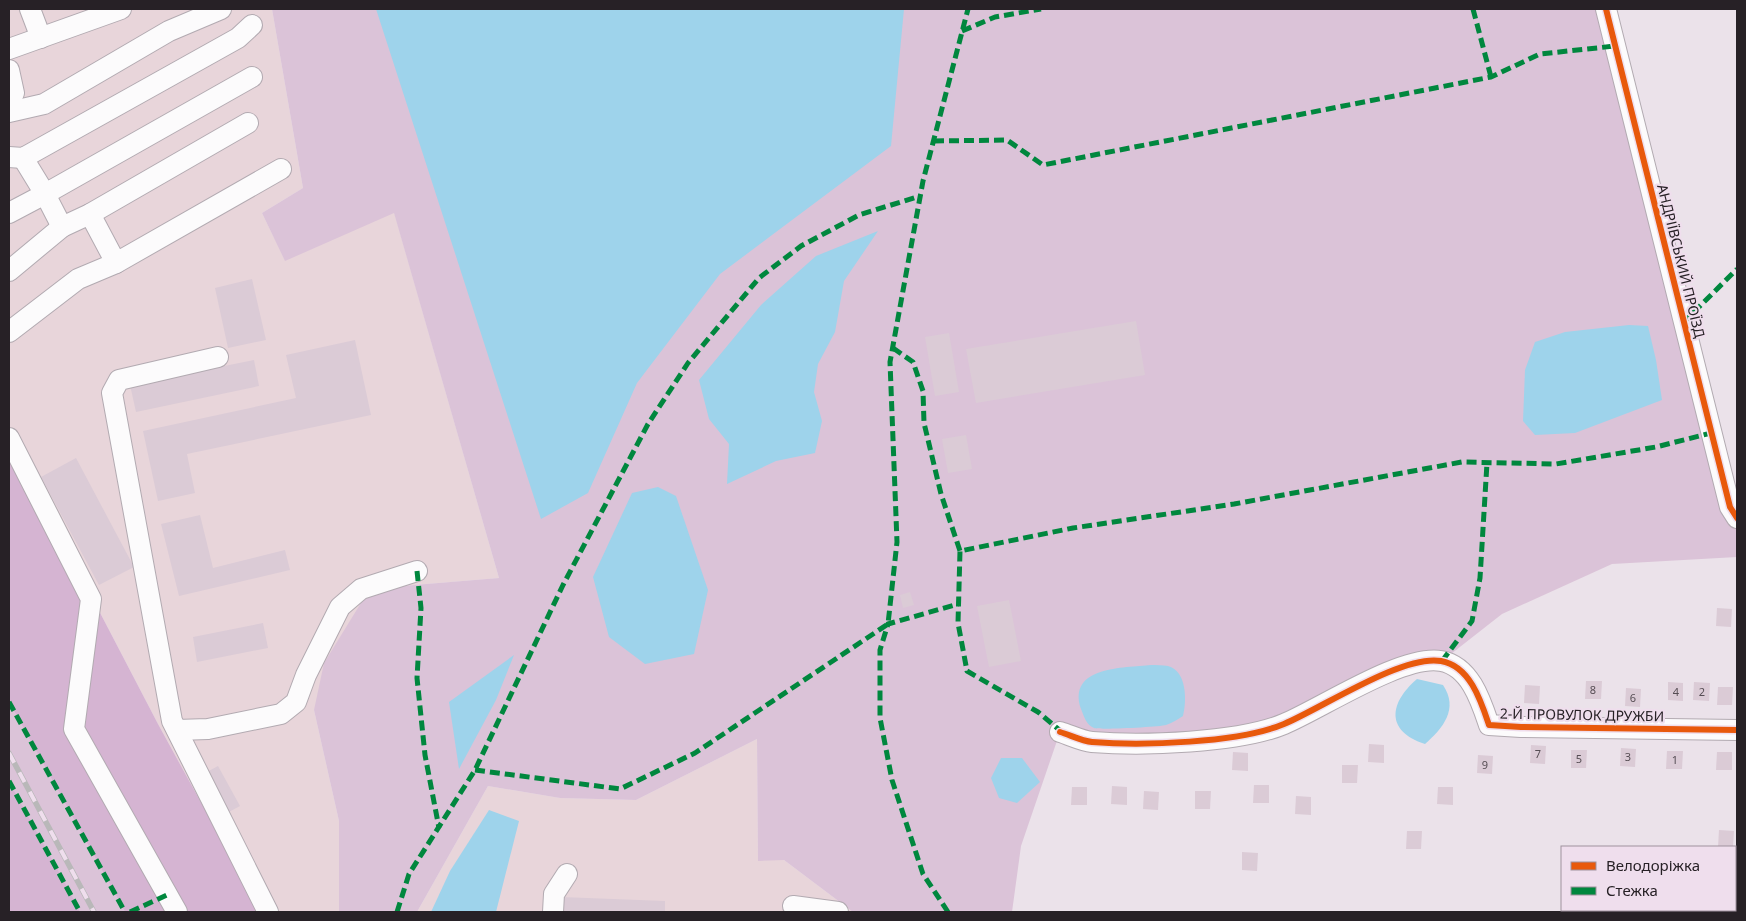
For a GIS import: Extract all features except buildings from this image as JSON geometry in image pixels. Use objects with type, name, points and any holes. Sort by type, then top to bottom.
[{"type":"street","points":[[30,9],[41,38]]},
{"type":"street","points":[[9,49],[41,38],[74,17],[119,9]]},
{"type":"street","points":[[9,112],[44,104],[169,31],[221,9]]},
{"type":"street","name":"АНДРІЇВСЬКИЙ ПРОЇЗД","points":[[1606,9],[1730,507],[1737,518]]},
{"type":"street","points":[[62,227],[45,194],[16,157],[238,38],[252,25]]},
{"type":"street","points":[[9,70],[14,93],[9,103]]},
{"type":"street","points":[[9,213],[252,77]]},
{"type":"street","points":[[9,271],[62,227],[90,214],[248,123]]},
{"type":"street","points":[[9,332],[78,279],[116,262],[281,169]]},
{"type":"street","points":[[90,214],[116,262]]},
{"type":"street","points":[[218,357],[119,380],[112,393],[172,721],[268,912]]},
{"type":"street","points":[[9,438],[92,599],[74,729],[177,912]]},
{"type":"street","points":[[176,730],[208,729],[281,714],[296,702],[306,675],[340,608],[362,590],[417,571]]},
{"type":"street","name":"2-Й ПРОВУЛОК ДРУЖБИ","points":[[1060,732],[1090,742],[1219,738],[1262,733],[1286,724],[1412,662],[1442,661],[1464,673],[1481,700],[1489,724],[1521,727],[1737,730]]},
{"type":"street","points":[[553,912],[554,894],[568,874]]},
{"type":"street","points":[[792,906],[838,912]]},
{"type":"shaded area","points":[[9,9],[272,9],[303,188],[262,213],[285,260],[394,212],[499,578],[402,586],[314,710],[339,821],[339,912],[261,912],[158,724],[9,438]]},
{"type":"shaded area","points":[[272,9],[1606,9],[1737,518],[1737,557],[1612,564],[1502,614],[1442,661],[1367,684],[1219,738],[1060,732],[1021,846],[1012,912],[853,912],[784,860],[758,861],[757,739],[636,800],[560,798],[488,786],[417,912],[339,912],[339,821],[314,710],[324,663],[364,598],[402,586],[499,578],[394,213],[285,261],[262,213],[303,188]]},
{"type":"shaded area","points":[[9,438],[158,724],[261,912],[125,912],[9,702]]},
{"type":"shaded area","points":[[9,702],[125,912],[80,912],[9,781]]},
{"type":"shaded area","points":[[757,739],[758,860],[784,860],[853,912],[417,912],[488,786],[560,798],[636,800]]},
{"type":"shaded area","points":[[9,781],[71,894],[80,912],[9,912]]},
{"type":"water","points":[[376,9],[904,9],[891,146],[720,274],[637,383],[588,493],[541,519]]},
{"type":"water","points":[[878,231],[844,281],[835,332],[818,364],[814,392],[822,421],[815,453],[776,461],[727,484],[729,444],[709,419],[699,380],[761,305],[816,256]]},
{"type":"water","points":[[1629,325],[1648,326],[1656,360],[1662,400],[1575,433],[1535,435],[1523,421],[1525,370],[1535,342],[1565,332]]},
{"type":"water","points":[[658,487],[676,496],[708,590],[694,654],[645,664],[609,637],[593,577],[632,493]]},
{"type":"water","points":[[514,655],[496,700],[459,769],[449,702]]},
{"type":"water","points":[[1151,665],[1168,666],[1179,674],[1185,695],[1183,716],[1166,725],[1153,727],[1099,729],[1089,725],[1081,709],[1079,695],[1082,684],[1090,677],[1101,672]]},
{"type":"water","points":[[1417,679],[1443,685],[1448,694],[1449,702],[1447,718],[1443,725],[1425,744],[1403,732],[1396,716],[1401,697]]},
{"type":"water","points":[[1001,758],[1022,758],[1040,782],[1017,803],[999,798],[991,778]]},
{"type":"water","points":[[489,810],[519,821],[496,912],[431,912],[450,871]]},
{"type":"railway","points":[[9,753],[94,912]]},
{"type":"marked path","points":[[475,770],[620,789],[695,753],[888,624],[897,542],[890,362],[923,181],[968,9]]},
{"type":"marked path","points":[[962,31],[995,17],[1041,9]]},
{"type":"marked path","points":[[1473,9],[1491,77]]},
{"type":"marked path","points":[[934,141],[1007,140],[1043,165],[1491,77],[1540,54],[1615,46]]},
{"type":"marked path","points":[[397,912],[409,874],[475,770],[563,585],[648,424],[688,363],[759,278],[801,246],[859,215],[920,196]]},
{"type":"marked path","points":[[1683,323],[1737,269]]},
{"type":"marked path","points":[[893,348],[913,362],[923,391],[924,423],[941,494],[960,551]]},
{"type":"marked path","points":[[1063,733],[1038,712],[967,671],[958,623],[960,551],[1073,528],[1234,504],[1462,462],[1556,464],[1656,447],[1711,433]]},
{"type":"marked path","points":[[1442,661],[1472,621],[1480,578],[1487,463]]},
{"type":"marked path","points":[[417,571],[421,608],[417,678],[425,755],[439,828]]},
{"type":"marked path","points":[[948,912],[923,874],[892,780],[880,718],[880,650],[888,624],[958,604]]},
{"type":"marked path","points":[[9,702],[125,912]]},
{"type":"marked path","points":[[9,781],[80,912]]},
{"type":"marked path","points":[[130,912],[167,895]]},
{"type":"cycle path","points":[[1606,9],[1730,507],[1737,518]]},
{"type":"cycle path","points":[[1060,732],[1088,741],[1137,744],[1190,742],[1242,735],[1284,724],[1362,684],[1406,666],[1425,661],[1441,661],[1451,664],[1460,670],[1473,686],[1489,725],[1737,730]]}]
